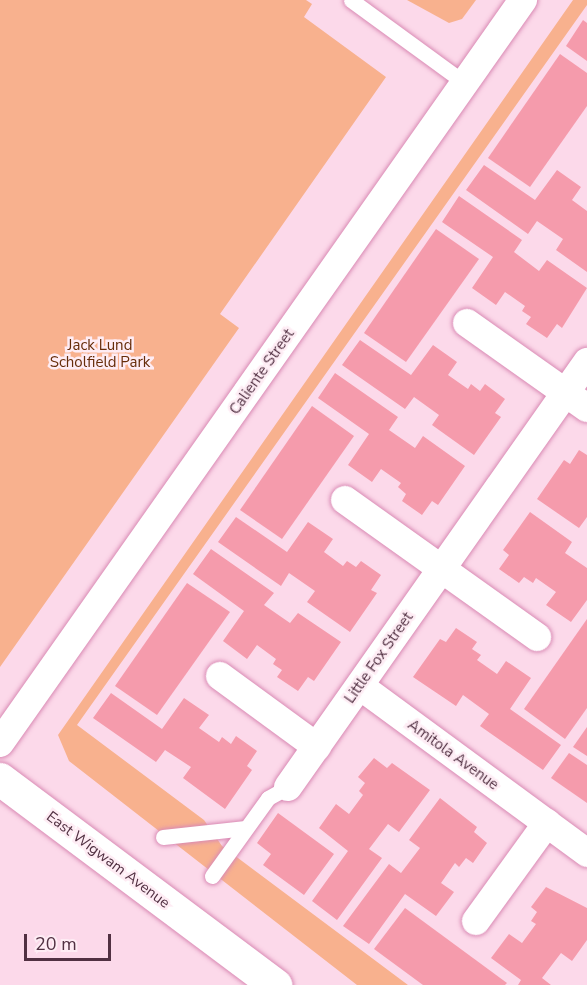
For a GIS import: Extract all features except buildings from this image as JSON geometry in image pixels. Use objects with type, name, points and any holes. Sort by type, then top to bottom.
[{"type":"main road","name":"East Wigwam Avenue","points":[[0,779],[274,985]]},
{"type":"street","name":"Caliente Street","points":[[0,743],[524,0]]},
{"type":"street","points":[[467,323],[576,400]]},
{"type":"street","name":"Little Fox Street","points":[[288,787],[442,569],[576,400],[587,362]]},
{"type":"street","points":[[345,501],[537,637]]},
{"type":"street","points":[[220,676],[317,747]]},
{"type":"street","name":"Amitola Avenue","points":[[360,686],[587,853]]},
{"type":"street","points":[[476,921],[547,823]]},
{"type":"lane","points":[[351,0],[465,83]]},
{"type":"lane","points":[[212,876],[268,798],[288,787]]},
{"type":"lane","points":[[163,837],[246,828]]},
{"type":"green space","name":"Jack Lund Scholfield Park","points":[[0,0],[306,0],[312,4],[304,17],[386,77],[220,314],[239,328],[0,667]]},
{"type":"green space","points":[[407,0],[476,0],[462,19],[449,23]]},
{"type":"green space","points":[[573,0],[587,0],[587,5],[77,725],[204,820],[222,846],[408,985],[357,985],[69,761],[58,735]]}]
